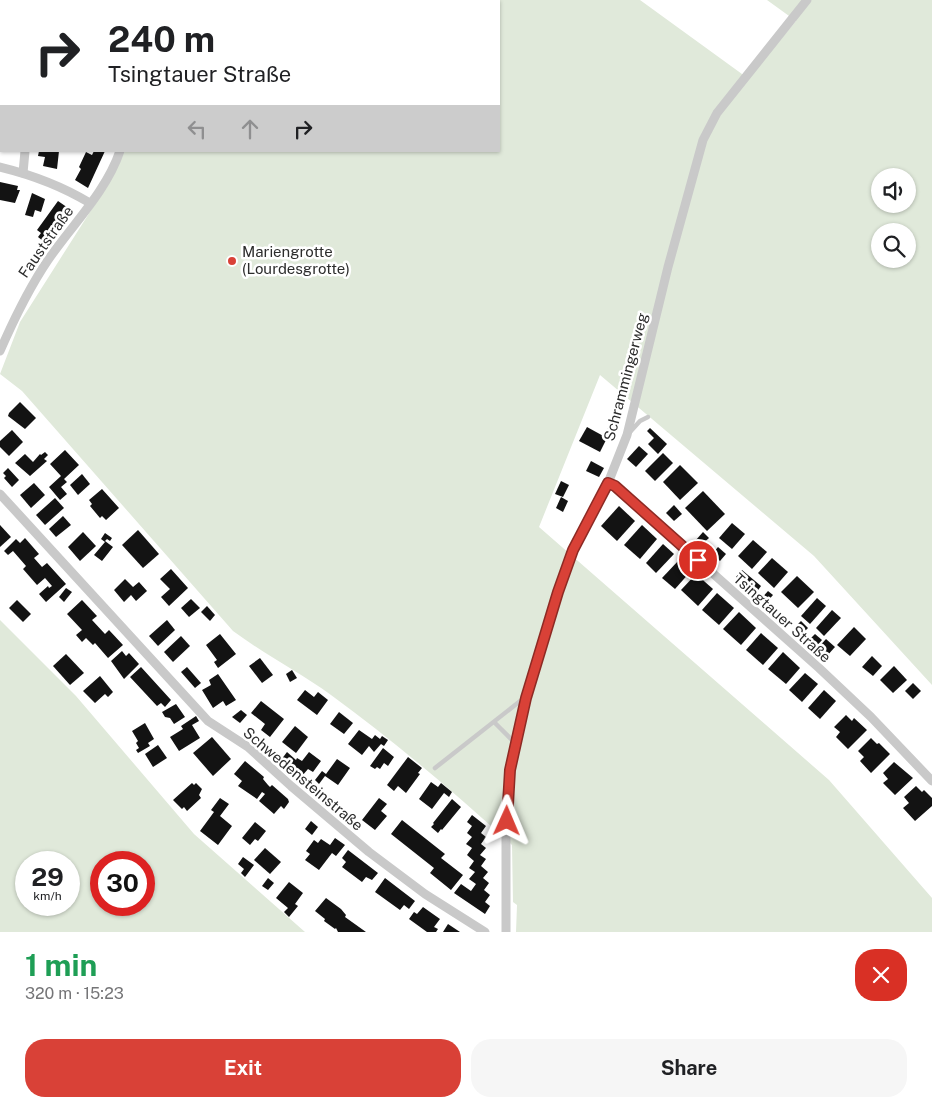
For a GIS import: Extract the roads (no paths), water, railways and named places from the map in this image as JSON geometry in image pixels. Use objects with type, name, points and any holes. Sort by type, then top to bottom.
[{"type":"street","name":"Schrammingerweg","points":[[506,932],[506,805],[515,743],[526,698],[558,592],[573,550],[608,483],[628,435],[668,267],[706,131],[717,113],[808,0]]},
{"type":"street","points":[[23,172],[25,152]]},
{"type":"street","name":"Fauststraße","points":[[0,351],[28,293],[48,260],[90,203],[116,163],[120,152]]},
{"type":"street","points":[[0,167],[23,172],[65,187],[90,203]]},
{"type":"street","name":"Tsingtauer Straße","points":[[608,483],[615,486],[819,668],[871,717],[932,781]]},
{"type":"street","name":"Schwedensteinstraße","points":[[0,494],[208,721],[248,747],[291,786],[381,861],[425,894],[484,932]]},
{"type":"lane","points":[[633,414],[640,421]]},
{"type":"lane","points":[[628,435],[640,421],[648,417]]},
{"type":"lane","points":[[436,768],[526,698]]},
{"type":"lane","points":[[495,723],[515,743]]},
{"type":"place","name":"Mariengrotte (Lourdesgrotte)","points":[[232,261]]}]
